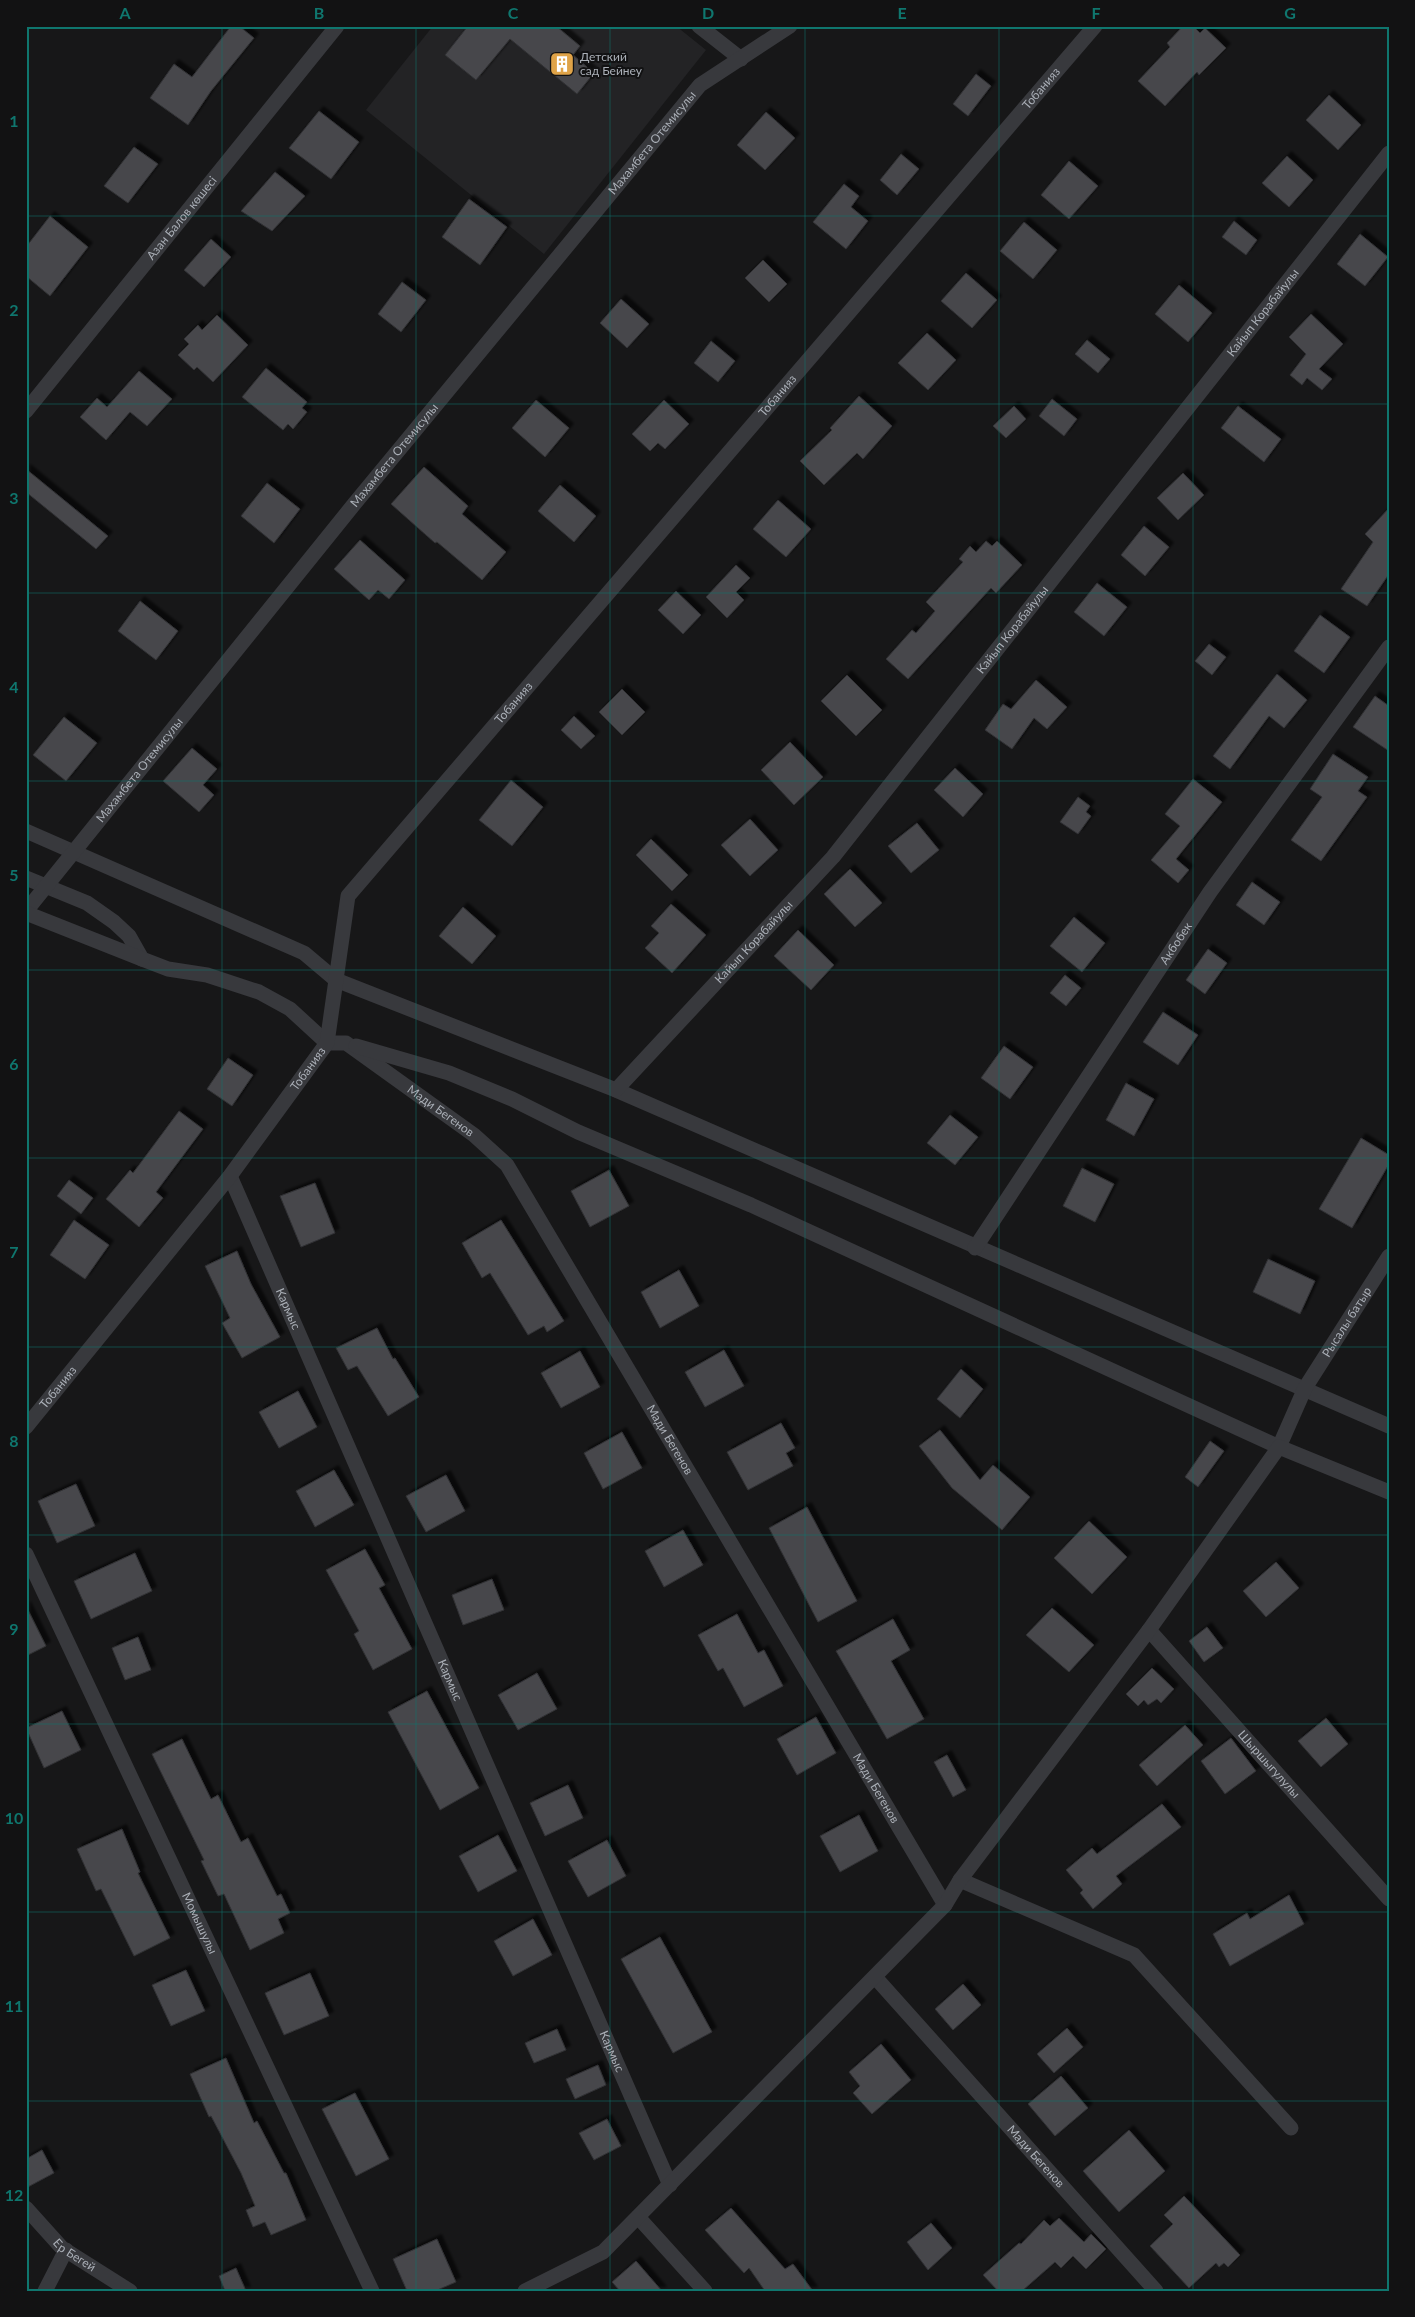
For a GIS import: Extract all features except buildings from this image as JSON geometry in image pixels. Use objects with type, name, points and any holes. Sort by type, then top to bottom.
[{"type":"street","name":"Азан Балов көшесі","points":[[26,411],[337,26]]},
{"type":"street","points":[[699,26],[741,59]]},
{"type":"street","name":"Махамбета Отемисулы","points":[[26,912],[73,851],[355,502],[700,86],[790,26]]},
{"type":"street","name":"Тобанияз","points":[[26,1427],[230,1176],[327,1043],[348,896],[1095,26]]},
{"type":"street","name":"Кайып Корабайулы","points":[[616,1090],[833,857],[1389,152]]},
{"type":"street","name":"Акбобек","points":[[975,1248],[1210,892],[1389,647]]},
{"type":"street","points":[[26,831],[304,953],[336,980],[616,1090],[975,1248],[1305,1388],[1389,1426]]},
{"type":"street","points":[[26,878],[87,903],[114,922],[129,936],[142,959]]},
{"type":"street","points":[[26,912],[168,969],[207,975],[259,992],[290,1009],[327,1043],[346,1043],[449,1073],[512,1098],[578,1132],[750,1204],[1279,1447],[1389,1492]]},
{"type":"street","name":"Мади Бегенов","points":[[346,1043],[474,1135],[507,1165],[945,1905]]},
{"type":"street","name":"Кармыс","points":[[230,1176],[670,2185]]},
{"type":"street","name":"Рысалы батыр","points":[[525,2291],[603,2252],[945,1905],[960,1880],[1149,1630],[1279,1447],[1305,1388],[1389,1256]]},
{"type":"street","name":"Момышулы","points":[[26,1554],[372,2291]]},
{"type":"street","name":"Шыршыгулулы","points":[[1149,1630],[1389,1899]]},
{"type":"street","points":[[960,1880],[1134,1955],[1291,2128]]},
{"type":"street","name":"Мади Бегенов","points":[[875,1977],[1156,2291]]},
{"type":"street","name":"Ер Бегей","points":[[26,2208],[66,2250],[130,2291]]},
{"type":"street","points":[[638,2217],[705,2291]]},
{"type":"street","points":[[45,2291],[66,2250]]},
{"type":"shaded area","points":[[433,26],[676,26],[706,50],[544,254],[366,110]]},
{"type":"place","name":"Детский сад Бейнеу","points":[[562,64]]}]
